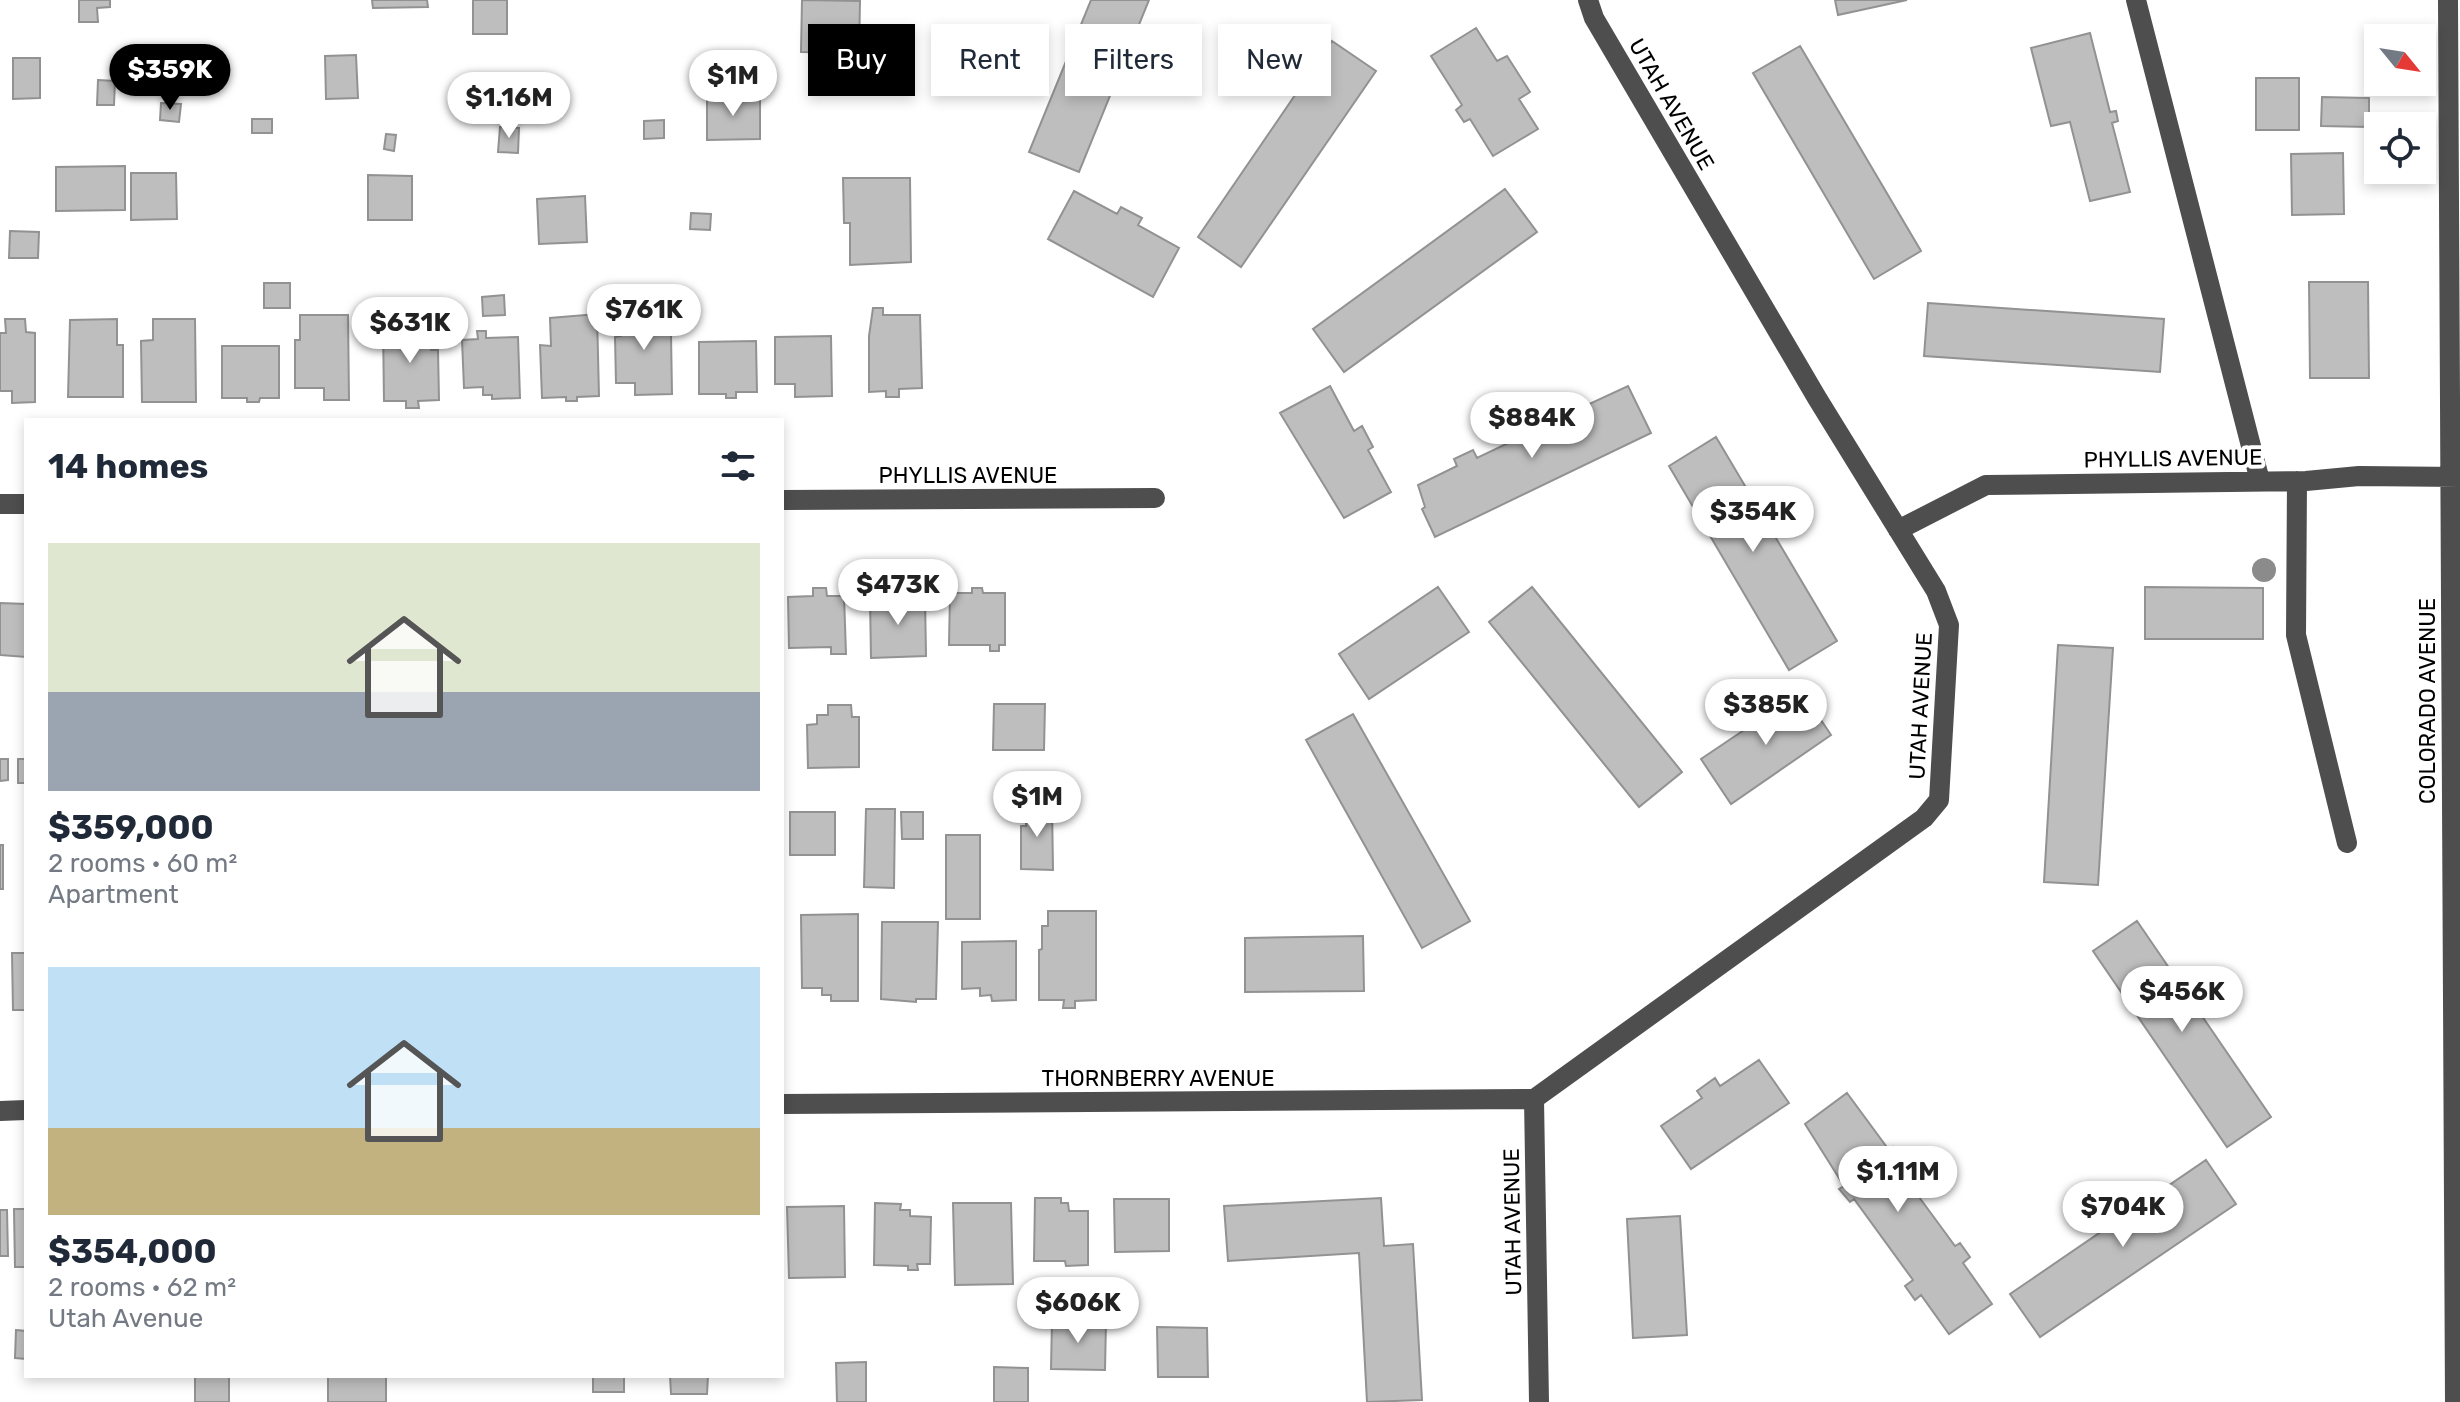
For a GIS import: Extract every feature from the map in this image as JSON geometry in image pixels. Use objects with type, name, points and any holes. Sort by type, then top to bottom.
[{"type":"street","name":"UTAH AVENUE","points":[[1539,1402],[1534,1099],[1924,818],[1939,800],[1949,625],[1936,591],[1817,398],[1594,18],[1588,0]]},
{"type":"street","points":[[2136,0],[2260,481]]},
{"type":"street","name":"COLORADO AVENUE","points":[[2448,0],[2455,477],[2455,1402]]},
{"type":"street","name":"PHYLLIS AVENUE","points":[[1898,530],[1986,485],[2297,481],[2359,476],[2455,477]]},
{"type":"street","points":[[2297,481],[2296,635],[2347,843]]},
{"type":"street","name":"PHYLLIS AVENUE","points":[[784,500],[1155,498]]},
{"type":"street","points":[[0,504],[24,504]]},
{"type":"street","name":"THORNBERRY AVENUE","points":[[784,1104],[1534,1099]]},
{"type":"street","points":[[0,1111],[24,1110]]},
{"type":"building","points":[[79,0],[110,0],[110,7],[97,8],[98,22],[79,22]]},
{"type":"building","points":[[372,0],[427,0],[428,7],[373,8]]},
{"type":"building","points":[[473,0],[507,0],[507,34],[473,34]]},
{"type":"building","points":[[802,0],[860,1],[860,24],[808,24],[808,52],[801,52]]},
{"type":"building","points":[[1091,0],[1149,0],[1139,24],[1081,24]]},
{"type":"building","points":[[1835,0],[1907,0],[1838,15]]},
{"type":"building","points":[[1476,28],[1497,61],[1507,56],[1530,92],[1519,99],[1538,129],[1493,156],[1470,119],[1464,122],[1456,110],[1462,105],[1431,56]]},
{"type":"building","points":[[2090,33],[2110,112],[2116,111],[2118,121],[2112,123],[2130,192],[2090,201],[2070,122],[2051,126],[2031,48]]},
{"type":"building","points":[[1331,42],[1376,71],[1241,267],[1198,237],[1294,96],[1331,96]]},
{"type":"building","points":[[1800,46],[1921,251],[1874,279],[1753,73]]},
{"type":"building","points":[[356,55],[358,98],[326,99],[325,56]]},
{"type":"building","points":[[13,58],[40,58],[40,98],[13,99]]},
{"type":"building","points":[[1065,64],[1065,96],[1110,96],[1079,172],[1029,152]]},
{"type":"building","points":[[2256,78],[2299,78],[2299,130],[2256,130]]},
{"type":"building","points":[[98,80],[115,81],[114,105],[97,105]]},
{"type":"building","points":[[707,96],[760,96],[760,139],[707,140]]},
{"type":"building","points":[[2322,97],[2369,98],[2369,112],[2364,112],[2364,127],[2321,126]]},
{"type":"building","points":[[161,103],[181,104],[179,122],[160,120]]},
{"type":"building","points":[[252,119],[272,119],[272,133],[252,133]]},
{"type":"building","points":[[664,120],[664,138],[644,139],[644,121]]},
{"type":"building","points":[[500,127],[519,128],[518,153],[498,152]]},
{"type":"building","points":[[386,134],[396,135],[394,151],[384,149]]},
{"type":"building","points":[[2343,153],[2344,214],[2292,215],[2291,154]]},
{"type":"building","points":[[125,166],[125,210],[56,211],[56,167]]},
{"type":"building","points":[[131,173],[176,173],[177,219],[131,220]]},
{"type":"building","points":[[368,175],[412,176],[412,220],[368,220]]},
{"type":"building","points":[[843,178],[910,178],[911,262],[850,265],[850,223],[844,223]]},
{"type":"building","points":[[1505,189],[1537,232],[1344,372],[1313,329]]},
{"type":"building","points":[[1074,191],[1117,214],[1121,207],[1142,218],[1138,225],[1179,248],[1153,297],[1048,239]]},
{"type":"building","points":[[585,196],[587,242],[539,244],[537,199]]},
{"type":"building","points":[[691,213],[711,214],[710,230],[690,229]]},
{"type":"building","points":[[10,231],[39,232],[38,258],[9,258]]},
{"type":"building","points":[[2309,282],[2368,282],[2369,378],[2310,378]]},
{"type":"building","points":[[264,283],[290,283],[290,308],[264,308]]},
{"type":"building","points":[[504,295],[505,315],[483,316],[482,297]]},
{"type":"building","points":[[1928,303],[2164,319],[2160,372],[1924,356]]},
{"type":"building","points":[[873,308],[883,308],[883,315],[920,315],[922,388],[899,389],[899,397],[886,397],[886,391],[869,392],[869,336]]},
{"type":"building","points":[[666,310],[666,334],[671,334],[672,394],[635,395],[635,383],[616,383],[615,337],[621,336],[620,311]]},
{"type":"building","points":[[597,314],[599,396],[577,397],[577,401],[566,401],[566,397],[542,398],[540,345],[551,346],[550,318]]},
{"type":"building","points":[[300,315],[348,315],[349,400],[324,400],[324,388],[295,388],[295,340],[300,340]]},
{"type":"building","points":[[5,319],[25,319],[26,332],[35,333],[35,402],[12,403],[12,391],[0,391],[0,333],[6,333]]},
{"type":"building","points":[[117,319],[117,345],[123,345],[123,397],[68,397],[70,320]]},
{"type":"building","points":[[153,319],[195,319],[196,402],[142,402],[141,341],[153,340]]},
{"type":"building","points":[[431,324],[431,350],[438,350],[439,400],[418,401],[419,408],[406,408],[406,401],[384,401],[383,325]]},
{"type":"building","points":[[477,331],[486,331],[486,338],[518,337],[520,398],[492,399],[492,395],[483,395],[483,387],[464,388],[462,340],[478,339]]},
{"type":"building","points":[[831,336],[832,396],[795,397],[795,384],[775,384],[775,337]]},
{"type":"building","points":[[756,341],[757,392],[736,392],[736,398],[726,398],[726,394],[699,394],[699,342]]},
{"type":"building","points":[[222,346],[279,346],[279,398],[247,402],[247,398],[222,398]]},
{"type":"building","points":[[1330,386],[1354,431],[1362,426],[1373,447],[1368,450],[1391,492],[1344,518],[1280,413]]},
{"type":"building","points":[[1628,386],[1651,433],[1435,537],[1422,509],[1425,507],[1418,485],[1457,466],[1454,459],[1473,450],[1477,458],[1565,416],[1561,408],[1579,399],[1583,407]]},
{"type":"building","points":[[1716,437],[1837,641],[1789,670],[1669,466]]},
{"type":"building","points":[[1438,587],[1469,632],[1369,699],[1339,654]]},
{"type":"building","points":[[1532,587],[1682,772],[1639,807],[1489,622]]},
{"type":"building","points":[[2145,587],[2263,588],[2263,639],[2145,639]]},
{"type":"building","points":[[813,588],[826,588],[827,596],[844,596],[846,654],[831,654],[831,647],[789,648],[788,597],[813,596]]},
{"type":"building","points":[[972,588],[982,588],[983,593],[1005,593],[1005,645],[999,645],[999,651],[990,651],[990,645],[949,645],[950,593],[972,593]]},
{"type":"building","points":[[925,596],[926,656],[871,658],[870,598]]},
{"type":"building","points":[[0,603],[24,604],[24,657],[0,655]]},
{"type":"building","points":[[2058,645],[2113,648],[2098,885],[2044,882]]},
{"type":"building","points":[[1801,690],[1831,735],[1731,804],[1701,759],[1747,728],[1743,723],[1760,712],[1762,717]]},
{"type":"building","points":[[994,704],[1045,704],[1044,750],[993,750]]},
{"type":"building","points":[[828,705],[851,705],[852,717],[859,717],[859,767],[808,768],[807,725],[817,724],[817,715],[828,715]]},
{"type":"building","points":[[1353,714],[1470,921],[1422,948],[1306,740]]},
{"type":"building","points":[[0,759],[8,759],[8,780],[0,781]]},
{"type":"building","points":[[18,759],[24,759],[24,783],[18,783]]},
{"type":"building","points":[[1026,806],[1052,806],[1053,870],[1021,869],[1021,826],[1026,826]]},
{"type":"building","points":[[866,809],[895,809],[894,888],[864,887]]},
{"type":"building","points":[[790,812],[835,812],[835,855],[790,855]]},
{"type":"building","points":[[901,812],[923,812],[923,839],[902,839]]},
{"type":"building","points":[[946,835],[980,835],[980,919],[946,919]]},
{"type":"building","points":[[0,845],[3,845],[3,889],[0,889]]},
{"type":"building","points":[[1048,911],[1096,911],[1096,1000],[1075,1001],[1075,1008],[1063,1008],[1064,1000],[1039,1000],[1039,950],[1042,949],[1042,926],[1048,926]]},
{"type":"building","points":[[858,914],[858,1001],[831,1001],[831,995],[822,995],[822,988],[802,988],[801,915]]},
{"type":"building","points":[[2137,921],[2271,1117],[2227,1147],[2093,951]]},
{"type":"building","points":[[882,922],[938,922],[936,999],[916,999],[916,1002],[881,999]]},
{"type":"building","points":[[1363,936],[1364,991],[1245,992],[1245,938]]},
{"type":"building","points":[[1016,941],[1016,1000],[992,1001],[991,995],[980,996],[980,988],[962,989],[962,942]]},
{"type":"building","points":[[12,953],[24,953],[24,1010],[13,1010]]},
{"type":"building","points":[[1759,1060],[1789,1103],[1691,1169],[1661,1126],[1702,1098],[1697,1091],[1715,1078],[1720,1086]]},
{"type":"building","points":[[1847,1093],[1889,1150],[1893,1147],[1904,1161],[1897,1167],[1955,1246],[1960,1243],[1970,1257],[1963,1263],[1992,1304],[1949,1334],[1921,1295],[1915,1300],[1905,1286],[1913,1280],[1854,1199],[1850,1202],[1839,1189],[1844,1186],[1805,1124]]},
{"type":"building","points":[[2206,1160],[2236,1204],[2040,1337],[2010,1294]]},
{"type":"building","points":[[1035,1198],[1061,1198],[1061,1203],[1068,1203],[1069,1211],[1088,1211],[1088,1265],[1066,1266],[1065,1261],[1034,1261]]},
{"type":"building","points":[[1381,1198],[1384,1246],[1413,1244],[1422,1400],[1367,1402],[1359,1253],[1228,1261],[1224,1206]]},
{"type":"building","points":[[1114,1199],[1169,1199],[1169,1251],[1115,1252]]},
{"type":"building","points":[[875,1203],[901,1204],[900,1210],[910,1210],[910,1216],[931,1217],[930,1264],[917,1264],[918,1270],[908,1270],[908,1266],[874,1265]]},
{"type":"building","points":[[953,1203],[1011,1203],[1013,1284],[955,1285]]},
{"type":"building","points":[[844,1206],[845,1277],[789,1278],[787,1207]]},
{"type":"building","points":[[14,1209],[24,1209],[24,1267],[15,1267]]},
{"type":"building","points":[[0,1210],[7,1210],[8,1256],[0,1256]]},
{"type":"building","points":[[1680,1216],[1687,1335],[1633,1338],[1627,1219]]},
{"type":"building","points":[[1052,1320],[1106,1321],[1105,1370],[1051,1369]]},
{"type":"building","points":[[1157,1327],[1207,1328],[1208,1377],[1158,1377]]},
{"type":"building","points":[[16,1330],[24,1331],[24,1359],[15,1358]]},
{"type":"building","points":[[866,1362],[866,1402],[837,1402],[836,1363]]},
{"type":"building","points":[[994,1367],[1028,1368],[1028,1402],[994,1402]]},
{"type":"building","points":[[195,1378],[229,1378],[229,1402],[195,1402]]},
{"type":"building","points":[[328,1378],[386,1378],[386,1402],[328,1402]]},
{"type":"building","points":[[593,1378],[624,1378],[624,1392],[593,1392]]},
{"type":"building","points":[[670,1378],[708,1378],[707,1394],[671,1394]]}]
